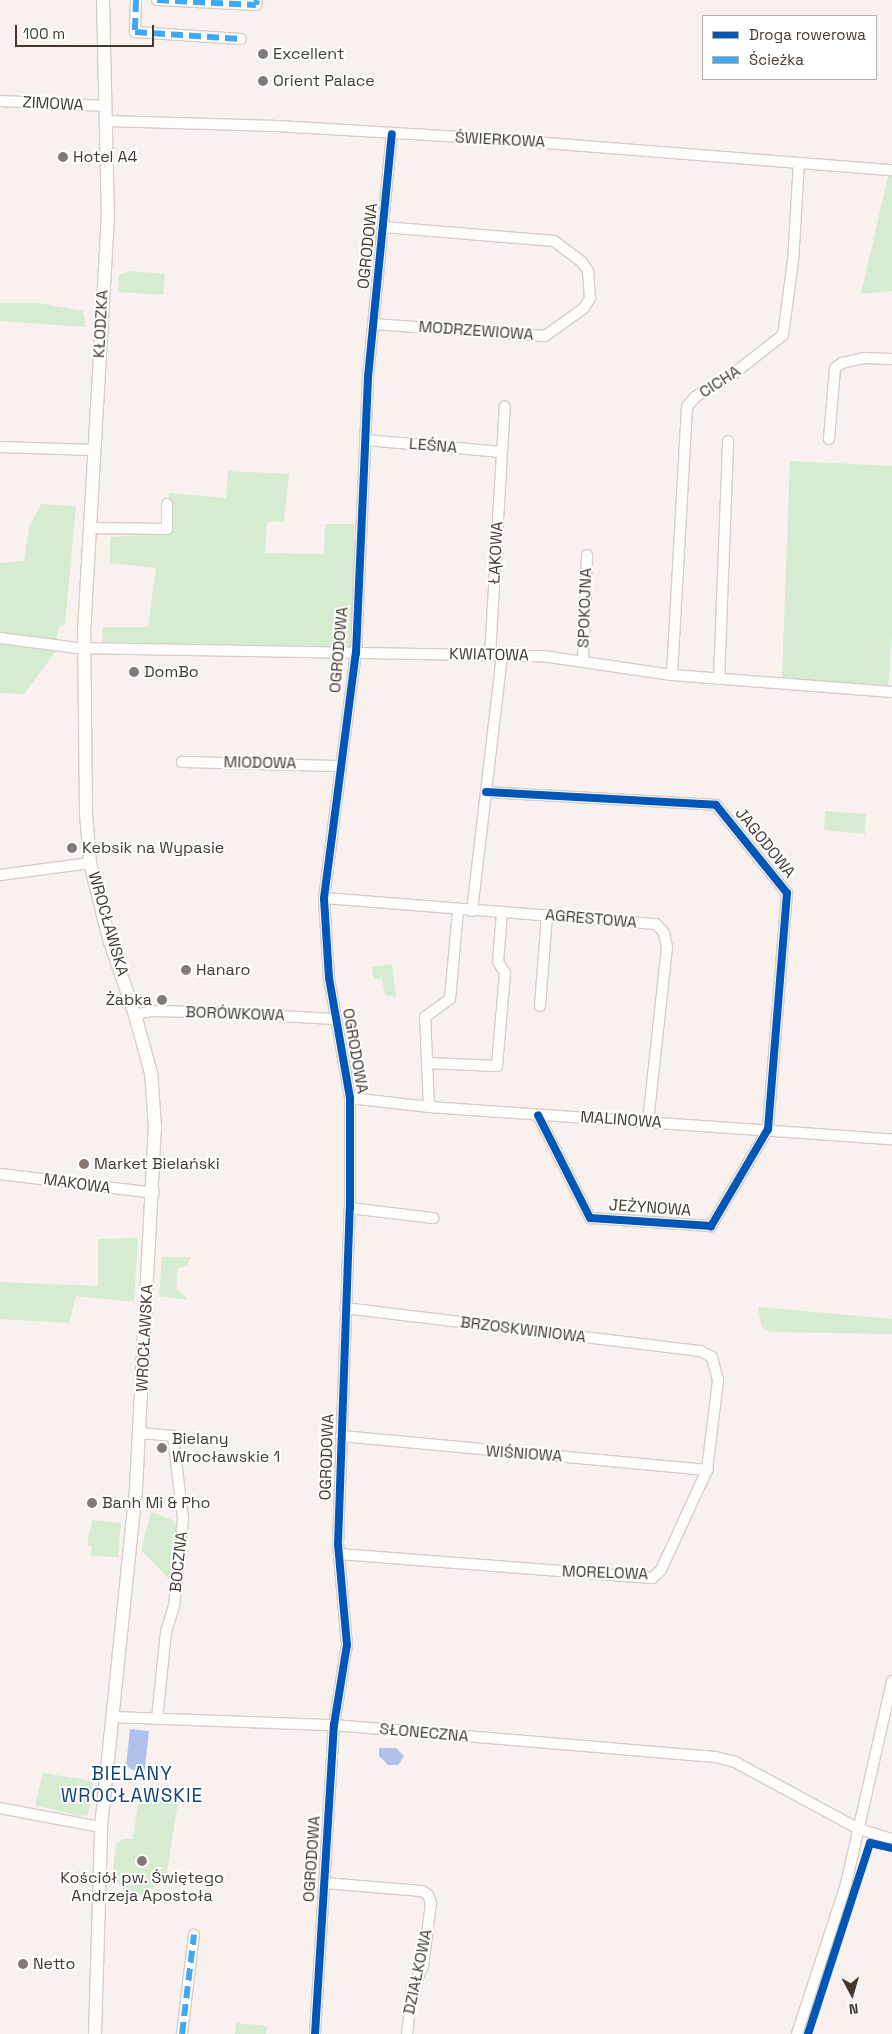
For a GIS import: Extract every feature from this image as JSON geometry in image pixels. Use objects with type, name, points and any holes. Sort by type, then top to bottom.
[{"type":"main road","name":"KŁODZKA","points":[[84,648],[108,220],[103,0]]},
{"type":"main road","name":"WROCŁAWSKA","points":[[84,648],[86,808],[90,863],[110,940],[135,1015],[151,1073],[154,1104],[154,1193],[140,1433],[101,1827],[95,2034]]},
{"type":"street","points":[[136,0],[135,32],[241,39]]},
{"type":"street","points":[[157,0],[256,5],[257,0]]},
{"type":"street","name":"ZIMOWA","points":[[0,101],[106,106]]},
{"type":"street","name":"ŚWIERKOWA","points":[[106,121],[277,126],[645,148],[799,164],[892,170]]},
{"type":"street","name":"OGRODOWA","points":[[315,2034],[334,1724],[347,1646],[339,1554],[341,1436],[350,1208],[350,1098],[335,1019],[325,940],[324,898],[339,766],[356,653],[373,324],[392,134]]},
{"type":"street","name":"CICHA","points":[[672,675],[687,406],[695,397],[733,374],[782,335],[793,261],[799,164]]},
{"type":"street","name":"MODRZEWIOWA","points":[[373,324],[545,336],[584,308],[590,298],[588,271],[582,262],[554,240],[384,227]]},
{"type":"street","points":[[829,439],[835,368],[842,363],[864,358],[892,359]]},
{"type":"street","name":"ŁĄKOWA","points":[[490,655],[505,406]]},
{"type":"street","name":"LEŚNA","points":[[366,440],[501,452]]},
{"type":"street","points":[[719,679],[728,441]]},
{"type":"street","points":[[0,447],[94,450]]},
{"type":"street","points":[[90,528],[167,529],[168,504]]},
{"type":"street","name":"SPOKOJNA","points":[[582,661],[587,555]]},
{"type":"street","name":"KWIATOWA","points":[[0,638],[84,648],[502,655],[582,661],[672,675],[892,692]]},
{"type":"street","points":[[472,911],[502,655]]},
{"type":"street","name":"MIODOWA","points":[[182,762],[339,766]]},
{"type":"street","name":"JAGODOWA","points":[[486,792],[716,805],[787,893],[768,1129]]},
{"type":"street","points":[[0,875],[90,863]]},
{"type":"street","name":"AGRESTOWA","points":[[324,898],[458,910],[656,924],[664,933],[667,947],[648,1122]]},
{"type":"street","points":[[429,1107],[425,1017],[450,998],[458,910]]},
{"type":"street","points":[[428,1063],[497,1066],[505,974],[498,962],[502,912]]},
{"type":"street","points":[[540,1006],[547,915]]},
{"type":"street","name":"BORÓWKOWA","points":[[135,1015],[151,1011],[335,1019]]},
{"type":"street","name":"MALINOWA","points":[[350,1098],[429,1107],[892,1139]]},
{"type":"street","name":"JEŻYNOWA","points":[[538,1115],[590,1218],[710,1226],[768,1129]]},
{"type":"street","name":"MAKOWA","points":[[0,1174],[154,1193]]},
{"type":"street","points":[[350,1208],[433,1218]]},
{"type":"street","name":"BRZOSKWINIOWA","points":[[346,1308],[700,1351]]},
{"type":"street","name":"MORELOWA","points":[[339,1554],[652,1578],[661,1570],[707,1470],[718,1371],[712,1357],[700,1351]]},
{"type":"street","name":"BOCZNA","points":[[140,1433],[173,1436],[183,1519],[174,1606],[166,1632],[158,1719]]},
{"type":"street","name":"WIŚNIOWA","points":[[341,1436],[707,1470]]},
{"type":"street","points":[[797,2034],[846,1884],[892,1681]]},
{"type":"street","name":"SŁONECZNA","points":[[112,1717],[334,1724],[682,1754],[735,1762],[859,1829],[892,1839]]},
{"type":"street","points":[[0,1808],[101,1827]]},
{"type":"street","name":"DZIAŁKOWA","points":[[324,1883],[422,1891],[428,1895],[431,1903],[423,1966],[412,1988],[407,2034]]},
{"type":"street","points":[[182,2034],[194,1935]]},
{"type":"green space","points":[[888,176],[892,176],[892,291],[861,294]]},
{"type":"green space","points":[[129,271],[165,274],[163,295],[118,292],[119,275]]},
{"type":"green space","points":[[0,303],[39,303],[83,311],[86,327],[0,321]]},
{"type":"green space","points":[[790,461],[892,466],[892,635],[888,687],[782,677]]},
{"type":"green space","points":[[228,471],[289,474],[284,521],[267,522],[265,553],[324,554],[325,524],[354,524],[356,648],[102,642],[103,627],[148,627],[156,568],[110,563],[110,537],[168,534],[169,493],[226,498]]},
{"type":"green space","points":[[41,504],[76,506],[65,624],[58,628],[56,651],[24,694],[0,693],[0,563],[24,561],[29,527]]},
{"type":"green space","points":[[825,811],[866,814],[865,834],[824,830]]},
{"type":"green space","points":[[392,964],[396,997],[385,995],[382,978],[374,979],[372,967]]},
{"type":"green space","points":[[138,1238],[134,1302],[76,1296],[69,1323],[0,1319],[0,1282],[98,1286],[98,1239]]},
{"type":"green space","points":[[162,1257],[191,1257],[187,1266],[178,1268],[176,1289],[189,1300],[159,1296]]},
{"type":"green space","points":[[758,1307],[892,1319],[892,1334],[770,1332],[762,1328]]},
{"type":"green space","points":[[151,1512],[172,1520],[188,1540],[183,1577],[169,1579],[141,1550]]},
{"type":"green space","points":[[92,1520],[121,1523],[118,1557],[91,1556],[92,1546],[87,1545]]},
{"type":"green space","points":[[43,1773],[93,1781],[88,1815],[79,1816],[35,1805]]},
{"type":"green space","points":[[139,1796],[178,1802],[166,1878],[142,1895],[126,1892],[119,1885],[113,1869],[116,1844],[123,1839],[133,1839]]},
{"type":"green space","points":[[236,2023],[267,2026],[266,2034],[235,2034]]},
{"type":"water","points":[[130,1729],[149,1731],[144,1776],[126,1766]]},
{"type":"water","points":[[379,1748],[396,1748],[404,1756],[398,1765],[388,1765],[379,1756]]},
{"type":"marked path","points":[[136,0],[135,32],[241,39]]},
{"type":"marked path","points":[[157,0],[256,5],[257,0]]},
{"type":"marked path","points":[[182,2034],[194,1935]]},
{"type":"cycle path","points":[[315,2034],[334,1725],[347,1645],[338,1544],[350,1208],[350,1098],[329,978],[324,898],[356,653],[368,377],[392,134]]},
{"type":"cycle path","points":[[486,792],[716,805],[787,893],[768,1129],[711,1226],[590,1218],[538,1115]]},
{"type":"cycle path","points":[[808,2034],[870,1843],[892,1848]]},
{"type":"place","name":"Excellent","points":[[263,54]]},
{"type":"place","name":"Orient Palace","points":[[263,81]]},
{"type":"place","name":"Hotel A4","points":[[63,157]]},
{"type":"place","name":"DomBo","points":[[134,672]]},
{"type":"place","name":"Kebsik na Wypasie","points":[[72,848]]},
{"type":"place","name":"Hanaro","points":[[186,970]]},
{"type":"place","name":"Żabka","points":[[162,1000]]},
{"type":"place","name":"Market Bielański","points":[[84,1164]]},
{"type":"place","name":"Bielany Wrocławskie 1","points":[[162,1448]]},
{"type":"place","name":"Banh Mi & Pho","points":[[92,1503]]},
{"type":"place","name":"Kościół pw. Świętego Andrzeja Apostoła","points":[[142,1861]]},
{"type":"place","name":"Netto","points":[[23,1964]]},
{"type":"district","name":"BIELANY WROCŁAWSKIE","points":[[132,1785]]}]
